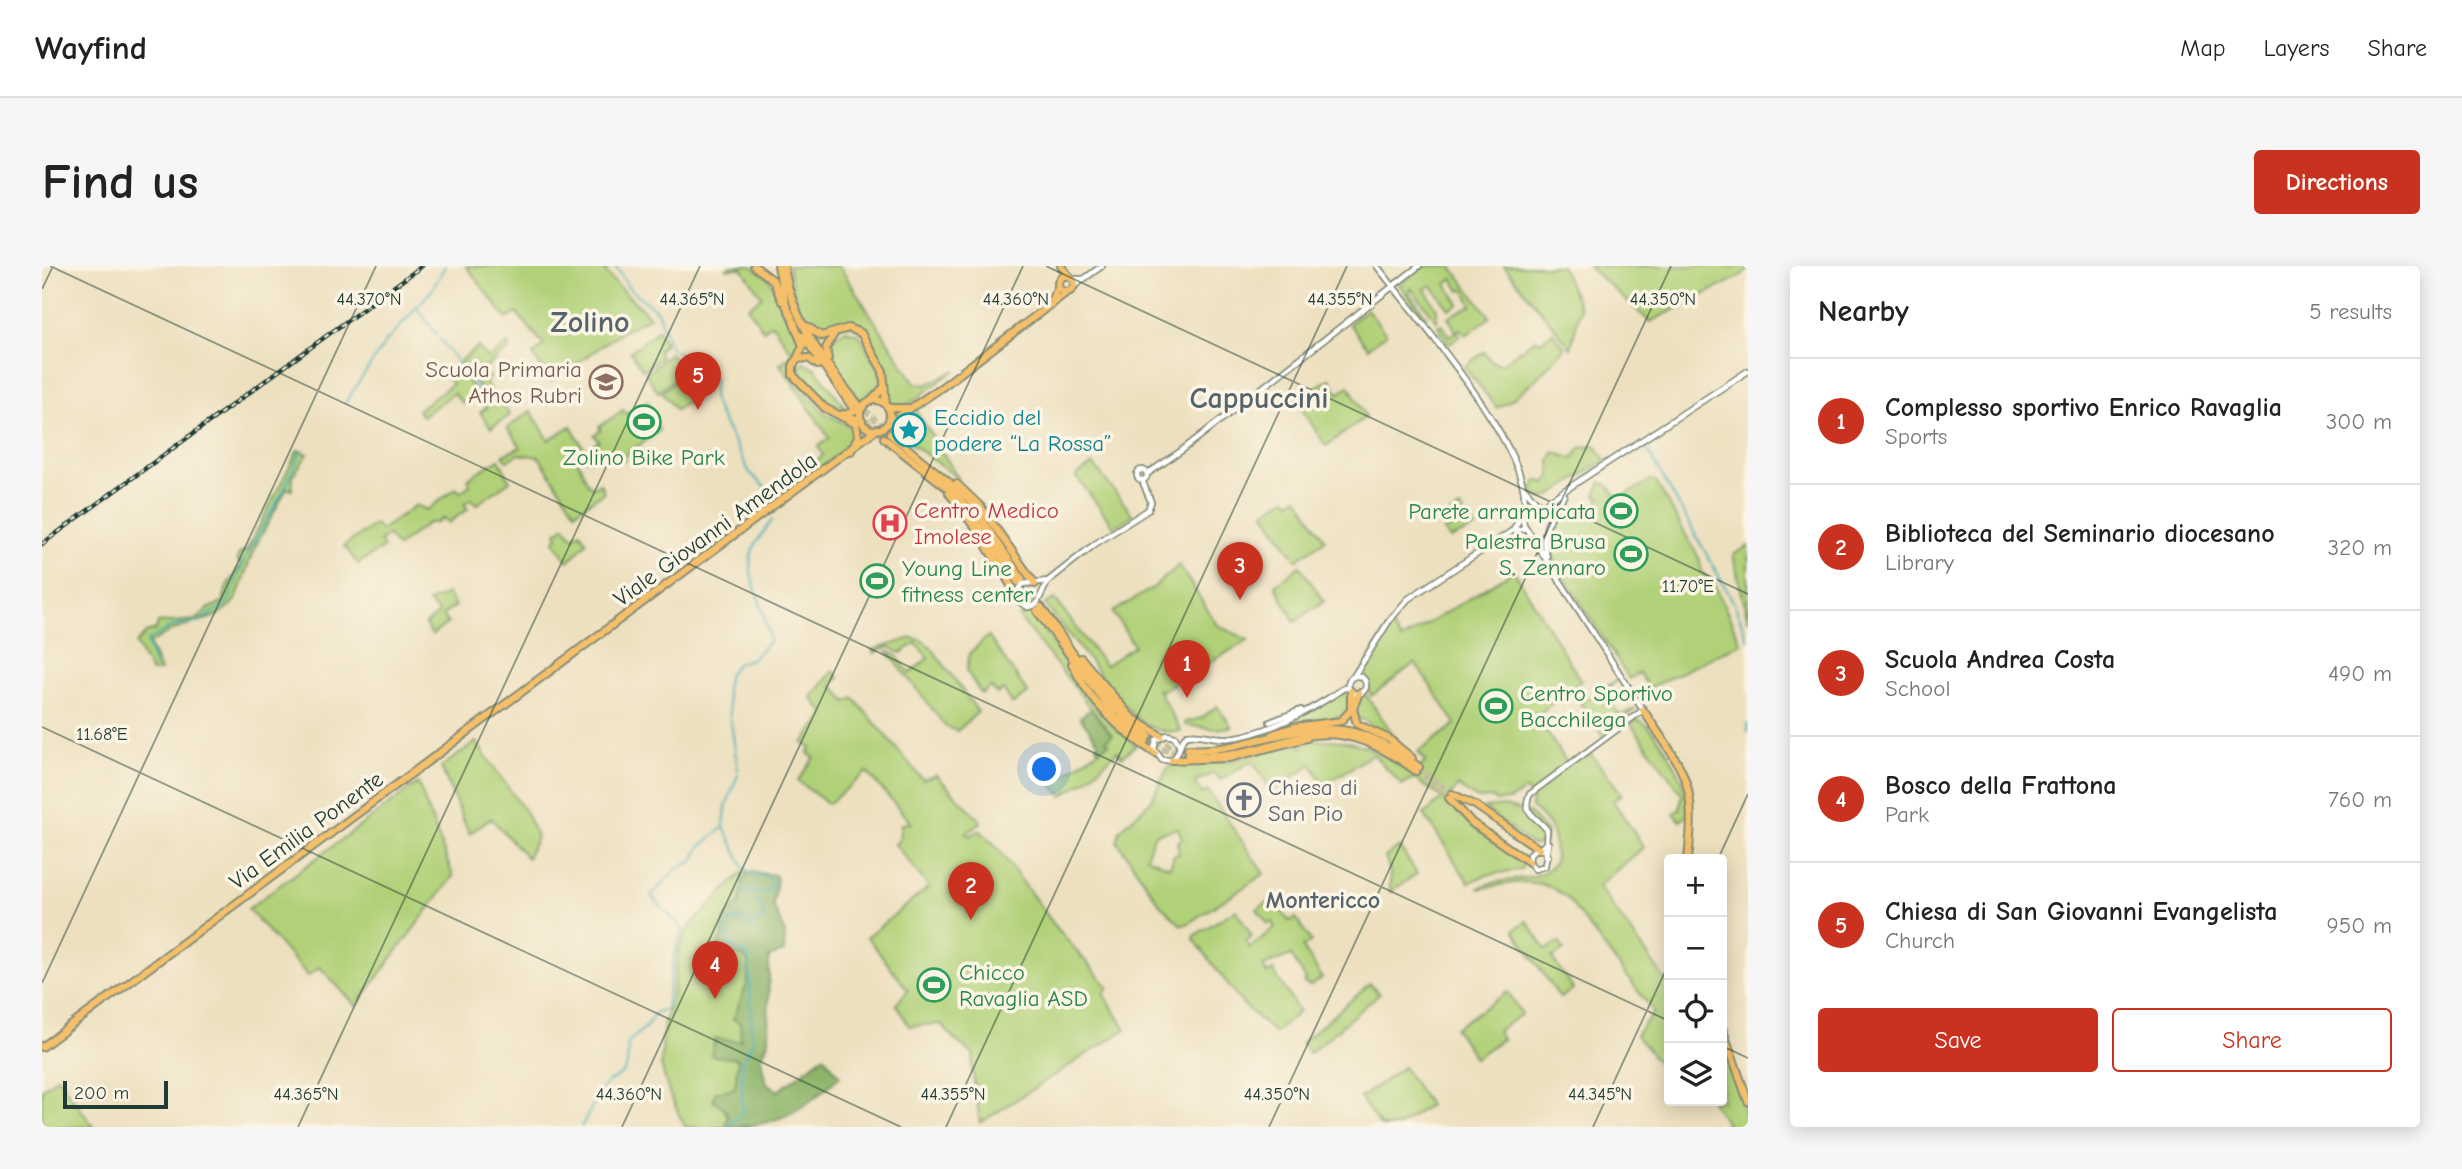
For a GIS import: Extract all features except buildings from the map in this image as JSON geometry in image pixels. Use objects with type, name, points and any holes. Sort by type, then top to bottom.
[{"type":"main road","points":[[754,266],[773,280],[803,346],[793,366],[795,379],[814,399],[858,428],[851,451]]},
{"type":"main road","points":[[783,266],[782,293],[792,320],[836,381],[858,406],[863,422],[859,445]]},
{"type":"main road","points":[[783,266],[795,311],[836,381]]},
{"type":"main road","points":[[1060,266],[1072,281]]},
{"type":"main road","points":[[872,401],[901,410],[910,407],[1055,296],[1060,266]]},
{"type":"main road","points":[[1059,283],[1072,281]]},
{"type":"main road","points":[[834,413],[845,414],[877,429],[887,424],[922,402],[1067,292],[1072,281]]},
{"type":"main road","points":[[1059,283],[1067,292]]},
{"type":"main road","points":[[795,311],[817,334],[834,334],[848,328],[861,332],[883,371],[887,424]]},
{"type":"main road","points":[[834,334],[827,342],[826,353],[836,381]]},
{"type":"main road","points":[[798,359],[812,359],[836,381]]},
{"type":"main road","points":[[845,414],[872,401],[884,386]]},
{"type":"main road","name":"Viale Giovanni Amendola","points":[[592,642],[877,429]]},
{"type":"main road","points":[[887,436],[959,497],[1020,580]]},
{"type":"main road","points":[[933,473],[972,496],[1035,584]]},
{"type":"main road","points":[[933,473],[970,521],[1017,595]]},
{"type":"main road","points":[[1061,635],[1119,712],[1147,738],[1115,716],[1039,609],[1131,717],[1161,736]]},
{"type":"main road","name":"Via Emilia Ponente","points":[[42,1047],[592,642]]},
{"type":"main road","points":[[1068,652],[1080,678],[1108,717],[1133,739],[1155,752]]},
{"type":"main road","points":[[1255,741],[1294,727],[1341,722],[1351,710],[1350,690]]},
{"type":"main road","points":[[1359,693],[1353,709],[1357,724],[1395,744],[1418,769]]},
{"type":"main road","points":[[1643,710],[1679,764],[1689,786],[1693,807],[1688,854]]},
{"type":"main road","points":[[1343,728],[1380,741],[1418,769],[1371,743],[1352,736],[1331,734],[1297,736],[1217,754],[1188,752],[1213,750],[1308,729],[1343,728]]},
{"type":"main road","points":[[1172,760],[1229,758],[1331,734]]},
{"type":"main road","points":[[1529,862],[1516,856],[1472,823],[1451,797],[1473,804],[1539,849]]},
{"type":"main road","points":[[1727,1042],[1748,1101]]},
{"type":"street","points":[[1072,281],[1084,279],[1102,266]]},
{"type":"street","points":[[1377,266],[1501,430],[1524,486],[1536,502],[1544,504],[1550,511],[1550,521]]},
{"type":"street","points":[[1142,480],[1419,266]]},
{"type":"street","points":[[1544,504],[1748,371]]},
{"type":"street","points":[[1048,581],[1036,605],[1028,607],[1020,602],[1017,595],[1023,584],[1048,581],[1095,544],[1148,510],[1152,502],[1142,480],[1138,478],[1138,471],[1144,470],[1147,474]]},
{"type":"street","points":[[1513,531],[1524,508],[1524,486]]},
{"type":"street","points":[[1541,546],[1545,528],[1569,490]]},
{"type":"street","points":[[1524,508],[1536,502]]},
{"type":"street","points":[[1522,515],[1552,568],[1643,710],[1530,794],[1526,806],[1528,811],[1545,827],[1548,836],[1547,864],[1541,869],[1533,867],[1529,862],[1530,853],[1539,849],[1548,836]]},
{"type":"street","points":[[1364,663],[1365,686],[1359,693],[1350,690],[1299,715],[1243,736],[1225,739],[1191,734],[1183,737],[1172,760],[1162,760],[1155,752],[1155,743],[1161,736],[1191,731],[1223,736],[1242,734],[1308,708],[1354,676],[1389,621],[1408,599],[1513,531],[1537,531],[1545,528]]},
{"type":"street","points":[[1035,584],[1041,595]]},
{"type":"street","points":[[1354,676],[1363,679]]},
{"type":"street","points":[[1349,681],[1350,690]]},
{"type":"street","points":[[1172,736],[1180,747]]},
{"type":"street","points":[[1539,849],[1548,856]]},
{"type":"green space","points":[[466,266],[611,266],[605,271],[650,317],[621,332],[551,382],[533,355],[544,345],[517,313],[507,319]]},
{"type":"green space","points":[[730,266],[752,266],[770,280],[801,344],[790,366],[791,376],[826,414],[854,428],[854,438],[848,447],[777,500],[776,497],[823,455],[818,447],[829,438],[780,364],[793,354],[772,324],[763,330],[748,307],[762,297],[742,268],[725,269]]},
{"type":"green space","points":[[788,266],[839,266],[915,383],[926,385],[956,370],[906,406],[893,405],[888,396],[889,380],[886,370],[867,336],[862,330],[851,326],[823,332],[814,328],[798,305]]},
{"type":"green space","points":[[1425,266],[1451,266],[1490,317],[1466,335],[1461,329],[1457,331],[1460,336],[1448,344],[1438,326],[1442,324],[1449,336],[1456,331],[1448,317],[1472,305],[1464,289],[1460,291],[1453,279],[1446,284],[1459,304],[1449,309],[1431,285],[1425,289],[1437,309],[1437,321],[1411,288],[1408,291],[1426,316],[1425,319],[1399,285]]},
{"type":"green space","points":[[1504,266],[1561,266],[1580,308],[1571,348]]},
{"type":"green space","points":[[1588,266],[1748,266],[1748,269],[1741,276],[1650,322]]},
{"type":"green space","points":[[1367,309],[1386,334],[1368,348],[1349,324]]},
{"type":"green space","points":[[658,330],[665,343],[658,351],[661,357],[643,370],[630,352]]},
{"type":"green space","points":[[846,330],[859,334],[882,374],[878,394],[862,402],[840,375],[828,348],[835,336]]},
{"type":"green space","points":[[1553,332],[1565,348],[1536,379],[1497,408],[1464,367],[1484,352],[1491,361],[1501,364],[1536,339],[1540,342]]},
{"type":"green space","points":[[507,344],[510,348],[483,370],[489,378],[485,382],[510,415],[491,428],[480,413],[486,408],[476,394],[462,403],[454,393],[422,416],[418,410],[452,384],[444,374],[456,365],[476,393],[481,389],[460,361],[478,347],[488,359]]},
{"type":"green space","points":[[670,353],[683,372],[658,392],[646,374]]},
{"type":"green space","points":[[803,362],[815,368],[846,408],[831,405],[811,390],[798,370]]},
{"type":"green space","points":[[694,367],[708,385],[676,410],[662,392]]},
{"type":"green space","points":[[1330,379],[1339,393],[1349,386],[1366,417],[1326,446],[1295,398]]},
{"type":"green space","points":[[648,401],[659,431],[624,456],[624,460],[577,459],[588,484],[593,487],[600,483],[604,492],[575,512],[539,457],[518,454],[507,461],[503,455],[521,447],[507,428],[531,411],[549,440],[571,426],[585,450],[599,441],[594,435],[601,430],[599,427],[623,410],[626,414]]},
{"type":"green space","points":[[917,412],[959,479],[893,430]]},
{"type":"green space","points":[[1595,445],[1606,460],[1549,497],[1541,498],[1532,494],[1531,490],[1538,480],[1545,483],[1551,476],[1550,462],[1554,452],[1573,459],[1580,448]]},
{"type":"green space","points":[[298,450],[308,454],[293,475],[292,490],[287,488],[253,551],[237,597],[216,616],[170,631],[149,644],[160,671],[151,672],[136,644],[146,633],[156,630],[158,623],[197,620],[206,610],[223,602],[227,586],[241,565],[237,560],[239,554],[247,550]]},
{"type":"green space","points":[[499,459],[510,481],[476,505],[471,499],[464,504],[468,509],[448,523],[444,518],[436,523],[428,523],[397,547],[388,535],[380,541],[384,547],[358,564],[344,546],[375,524],[381,530],[416,505],[427,510],[456,488],[460,492],[470,485],[468,478]]},
{"type":"green space","points":[[1093,464],[1133,515],[1114,527],[1076,476]]},
{"type":"green space","points":[[1651,480],[1656,482],[1700,560],[1703,573],[1713,581],[1741,643],[1649,688],[1639,673],[1629,679],[1551,556],[1550,545],[1555,526],[1567,512],[1576,508],[1596,508],[1600,497],[1595,495],[1601,482],[1608,485],[1619,499]]},
{"type":"green space","points":[[1298,497],[1325,540],[1296,560],[1264,512],[1286,498],[1290,502]]},
{"type":"green space","points":[[1460,508],[1475,528],[1450,539],[1443,531],[1454,525],[1450,514]]},
{"type":"green space","points":[[565,526],[573,537],[580,532],[587,542],[568,562],[554,541],[558,537],[556,532]]},
{"type":"green space","points":[[1748,546],[1748,620],[1733,555]]},
{"type":"green space","points":[[1179,565],[1217,625],[1248,640],[1161,691],[1157,688],[1181,731],[1166,731],[1147,725],[1129,711],[1045,604],[1055,599],[1105,666],[1134,646],[1113,612],[1154,587]]},
{"type":"green space","points":[[1300,566],[1324,601],[1295,622],[1275,585]]},
{"type":"green space","points":[[1514,571],[1581,681],[1536,716],[1568,764],[1581,755],[1584,758],[1590,753],[1622,794],[1613,801],[1644,847],[1598,886],[1664,978],[1663,1069],[1636,1035],[1654,1012],[1567,898],[1556,890],[1535,883],[1513,883],[1477,889],[1497,882],[1539,874],[1555,862],[1552,831],[1532,808],[1531,797],[1525,790],[1510,800],[1495,801],[1494,798],[1477,799],[1458,786],[1447,800],[1492,842],[1525,859],[1521,869],[1483,876],[1469,883],[1424,814],[1443,798],[1413,778],[1402,785],[1373,754],[1332,780],[1322,783],[1312,764],[1272,791],[1252,761],[1220,780],[1214,773],[1195,782],[1202,794],[1208,791],[1264,874],[1187,924],[1181,925],[1159,903],[1117,841],[1120,830],[1151,801],[1166,770],[1174,763],[1226,762],[1295,744],[1303,747],[1311,741],[1328,740],[1352,743],[1374,750],[1413,775],[1426,761],[1418,752],[1456,724],[1415,663],[1371,696],[1364,669],[1390,624],[1401,640]],"holes":[[[1178,828],[1182,839],[1177,842],[1179,854],[1174,855],[1170,867],[1146,857],[1155,834]]]},
{"type":"green space","points":[[447,594],[455,606],[443,615],[448,623],[432,635],[425,625],[439,613],[428,602]]},
{"type":"green space","points":[[1033,612],[1091,701],[1119,732],[1136,745],[1122,757],[1117,751],[1088,779],[1062,796],[1051,784],[1109,743],[1106,740],[1112,735],[1019,617]]},
{"type":"green space","points":[[988,636],[1028,693],[1013,704],[1003,690],[997,694],[991,687],[981,694],[967,671],[969,654]]},
{"type":"green space","points":[[912,638],[931,647],[978,712],[957,731],[946,727],[888,652],[896,655],[910,673],[928,658],[916,643],[901,653],[889,647],[874,653],[872,650]]},
{"type":"green space","points":[[833,671],[839,678],[831,685],[847,702],[854,698],[923,780],[936,775],[978,818],[981,822],[966,834],[970,836],[979,830],[996,846],[1056,927],[1108,987],[1104,995],[1126,1029],[980,1123],[972,1067],[974,1055],[941,1024],[909,1026],[896,1004],[908,990],[867,937],[929,887],[895,844],[899,840],[901,824],[911,823],[867,772],[828,804],[798,781],[814,758],[808,753],[811,748],[803,743],[825,714],[811,697]]},
{"type":"green space","points":[[1617,680],[1608,688],[1604,704],[1611,703],[1620,715],[1636,709],[1602,735],[1580,703]]},
{"type":"green space","points":[[1347,690],[1349,706],[1343,716],[1297,722],[1296,719]]},
{"type":"green space","points":[[1364,692],[1397,740],[1362,719],[1358,720],[1355,707]]},
{"type":"green space","points":[[1217,706],[1232,727],[1214,729],[1185,725],[1185,722],[1202,718]]},
{"type":"green space","points":[[1091,709],[1112,735],[1106,740],[1109,743],[1098,750],[1096,746],[1099,743],[1080,717]]},
{"type":"green space","points":[[1635,720],[1642,722],[1658,738],[1684,785],[1688,815],[1680,821],[1674,813],[1680,809],[1682,794],[1631,724]]},
{"type":"green space","points":[[476,742],[526,813],[537,837],[527,858],[491,818],[469,834],[441,767]]},
{"type":"green space","points":[[418,783],[453,876],[356,1006],[320,967],[308,976],[248,909]]},
{"type":"green space","points":[[1505,806],[1529,813],[1547,832],[1545,842],[1533,846],[1484,808]]},
{"type":"green space","points":[[1400,847],[1417,874],[1390,892],[1390,872],[1385,857]]},
{"type":"green space","points":[[743,872],[765,874],[771,896],[749,1127],[685,1127],[669,1093],[661,1065],[664,1023],[672,997],[678,951],[688,928]]},
{"type":"green space","points":[[750,872],[775,875],[777,878],[773,905],[785,933],[784,952],[769,957],[768,1042],[762,1057],[767,1083],[778,1091],[824,1056],[840,1076],[801,1108],[788,1115],[760,1124],[725,1127],[728,1117],[723,1107],[713,1100],[715,1092],[735,1088],[738,1059],[711,1056],[715,1039],[741,1041],[740,1023],[733,1019],[747,984],[748,963],[744,957],[721,949],[719,943],[723,936],[724,919],[740,902],[743,878]]},
{"type":"green space","points":[[1273,899],[1289,921],[1296,918],[1311,941],[1303,947],[1322,978],[1310,986],[1304,983],[1306,980],[1291,955],[1263,966],[1267,974],[1273,970],[1299,1012],[1274,1033],[1242,1003],[1194,939],[1195,935],[1236,910],[1252,936],[1246,941],[1250,948],[1275,927],[1272,922],[1268,924],[1257,909]]},
{"type":"green space","points":[[1527,921],[1546,950],[1559,942],[1564,950],[1552,958],[1573,989],[1560,998],[1514,930]]},
{"type":"green space","points":[[1370,984],[1379,994],[1310,1053],[1301,1043]]},
{"type":"green space","points":[[1508,992],[1522,1014],[1497,1031],[1502,1039],[1475,1058],[1455,1028]]},
{"type":"green space","points":[[1727,1050],[1732,1060],[1748,1127],[1724,1127],[1727,1124],[1714,1106],[1727,1106]]},
{"type":"green space","points":[[1403,1067],[1429,1105],[1398,1127],[1381,1127],[1360,1098]]},
{"type":"green space","points":[[57,1077],[94,1127],[42,1127],[42,1089]]},
{"type":"waterway","points":[[345,403],[385,343],[432,290],[445,266]]},
{"type":"waterway","points":[[615,266],[629,288],[657,311],[671,348],[709,371],[714,379],[713,398],[719,414],[750,473],[766,488],[771,500]]},
{"type":"waterway","points":[[417,308],[437,335]]},
{"type":"waterway","points":[[440,339],[478,390]]},
{"type":"waterway","points":[[1646,447],[1734,603],[1748,640]]},
{"type":"waterway","points":[[155,668],[147,641],[172,626],[198,622],[227,604],[245,558],[285,488],[301,451]]},
{"type":"waterway","points":[[738,770],[726,689],[729,673],[737,664],[753,658],[770,641],[750,562],[754,547],[772,520]]},
{"type":"waterway","points":[[1748,724],[1748,732]]},
{"type":"waterway","points":[[726,1127],[742,1114],[742,1061],[752,1043],[749,956],[728,945],[729,921],[739,918],[752,924],[764,918],[761,904],[743,894],[746,890],[765,893],[774,885],[769,877],[750,873],[743,866],[724,827],[726,807],[738,774]]},
{"type":"waterway","points":[[581,1127],[605,1084],[623,1073],[627,1066],[628,1042],[646,1027],[655,1013],[666,1009],[674,954],[683,929],[651,896],[676,869],[693,861],[699,848],[724,827]]},
{"type":"tunnel","points":[[859,404],[890,434]]},
{"type":"tunnel","points":[[853,408],[884,438]]},
{"type":"tunnel","points":[[1023,580],[1040,606]]},
{"type":"tunnel","points":[[1018,582],[1037,611]]},
{"type":"tunnel","points":[[1149,736],[1163,744],[1188,749]]},
{"type":"tunnel","points":[[1146,741],[1160,749],[1188,755]]},
{"type":"tunnel","points":[[1419,767],[1452,794]]},
{"type":"tunnel","points":[[1416,771],[1449,798]]},
{"type":"railway","points":[[42,544],[422,266]]},
{"type":"place","name":"Scuola Primaria Athos Rubri","points":[[606,382]]},
{"type":"place","name":"Chiesa di San Giovanni Evangelista","points":[[698,410]]},
{"type":"place","name":"Zolino Bike Park","points":[[644,422]]},
{"type":"place","name":"Eccidio del podere “La Rossa”","points":[[909,430]]},
{"type":"place","name":"Parete arrampicata","points":[[1621,511]]},
{"type":"place","name":"Centro Medico Imolese","points":[[890,523]]},
{"type":"place","name":"Palestra Brusa S. Zennaro","points":[[1631,554]]},
{"type":"place","name":"Young Line fitness center","points":[[877,581]]},
{"type":"place","name":"Scuola Andrea Costa","points":[[1240,600]]},
{"type":"place","name":"Complesso sportivo Enrico Ravaglia","points":[[1187,698]]},
{"type":"place","name":"Centro Sportivo Bacchilega","points":[[1496,706]]},
{"type":"place","name":"Chiesa di San Pio","points":[[1244,800]]},
{"type":"place","name":"Biblioteca del Seminario diocesano","points":[[971,920]]},
{"type":"place","name":"Chicco Ravaglia ASD","points":[[934,985]]},
{"type":"place","name":"Bosco della Frattona","points":[[715,999]]},
{"type":"district","name":"Zolino","points":[[590,322]]},
{"type":"district","name":"Cappuccini","points":[[1259,398]]},
{"type":"district","name":"Montericco","points":[[1323,900]]}]
